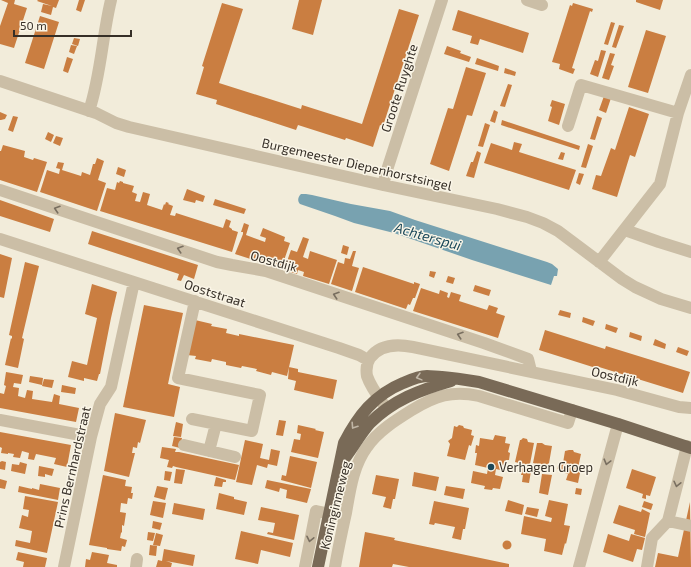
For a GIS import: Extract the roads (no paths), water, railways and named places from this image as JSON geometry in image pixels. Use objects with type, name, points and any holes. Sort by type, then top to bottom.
[{"type":"main road","name":"Koninginneweg","points":[[318,567],[344,443],[360,416],[379,396],[391,388],[409,380],[426,376],[473,381],[618,424],[689,447]]},
{"type":"main road","name":"Koninginneweg","points":[[340,466],[369,424],[387,409],[412,394],[457,379]]},
{"type":"street","points":[[90,111],[96,90],[104,31],[111,0]]},
{"type":"street","name":"Groote Ruyghte","points":[[383,185],[442,0]]},
{"type":"street","points":[[527,0],[542,5]]},
{"type":"street","points":[[599,262],[660,184],[678,113],[691,75]]},
{"type":"street","name":"Burgemeester Diepenhorstsingel","points":[[0,81],[90,111],[129,127],[531,218],[558,231],[599,262],[643,291],[661,299],[691,308]]},
{"type":"street","points":[[568,126],[581,85],[678,113]]},
{"type":"street","name":"Oostdijk","points":[[0,190],[217,262],[266,271],[497,348],[528,359],[531,372]]},
{"type":"street","points":[[624,230],[691,252]]},
{"type":"street","name":"Ooststraat","points":[[0,239],[355,353],[368,360]]},
{"type":"street","name":"Prins Bernhardstraat","points":[[64,567],[91,437],[100,404],[111,387],[134,282]]},
{"type":"street","points":[[192,419],[252,431],[260,395],[178,378],[195,301]]},
{"type":"street","name":"Oostdijk","points":[[368,360],[380,349],[402,345],[617,390],[679,407],[691,408]]},
{"type":"street","points":[[368,360],[366,370],[368,378],[387,409]]},
{"type":"street","points":[[489,399],[492,386]]},
{"type":"street","name":"Koninginneweg","points":[[334,567],[353,478],[359,461],[366,448],[379,433],[404,415],[434,398],[448,394],[464,393],[568,423],[572,410]]},
{"type":"street","points":[[0,420],[91,437]]},
{"type":"street","points":[[209,451],[216,424]]},
{"type":"street","points":[[579,567],[618,424]]},
{"type":"street","points":[[184,445],[235,457]]},
{"type":"street","points":[[647,567],[652,538],[668,521],[683,460],[689,447]]},
{"type":"street","name":"Koninginneweg","points":[[304,567],[316,511],[329,514]]},
{"type":"street","points":[[329,514],[345,518]]},
{"type":"street","points":[[668,521],[691,526]]},
{"type":"water","name":"Achterspui","points":[[301,194],[390,211],[547,262],[558,269],[557,276],[554,276],[551,285],[394,233],[354,223],[300,204],[298,199]]},
{"type":"place","name":"Verhagen Groep","points":[[491,467]]}]
